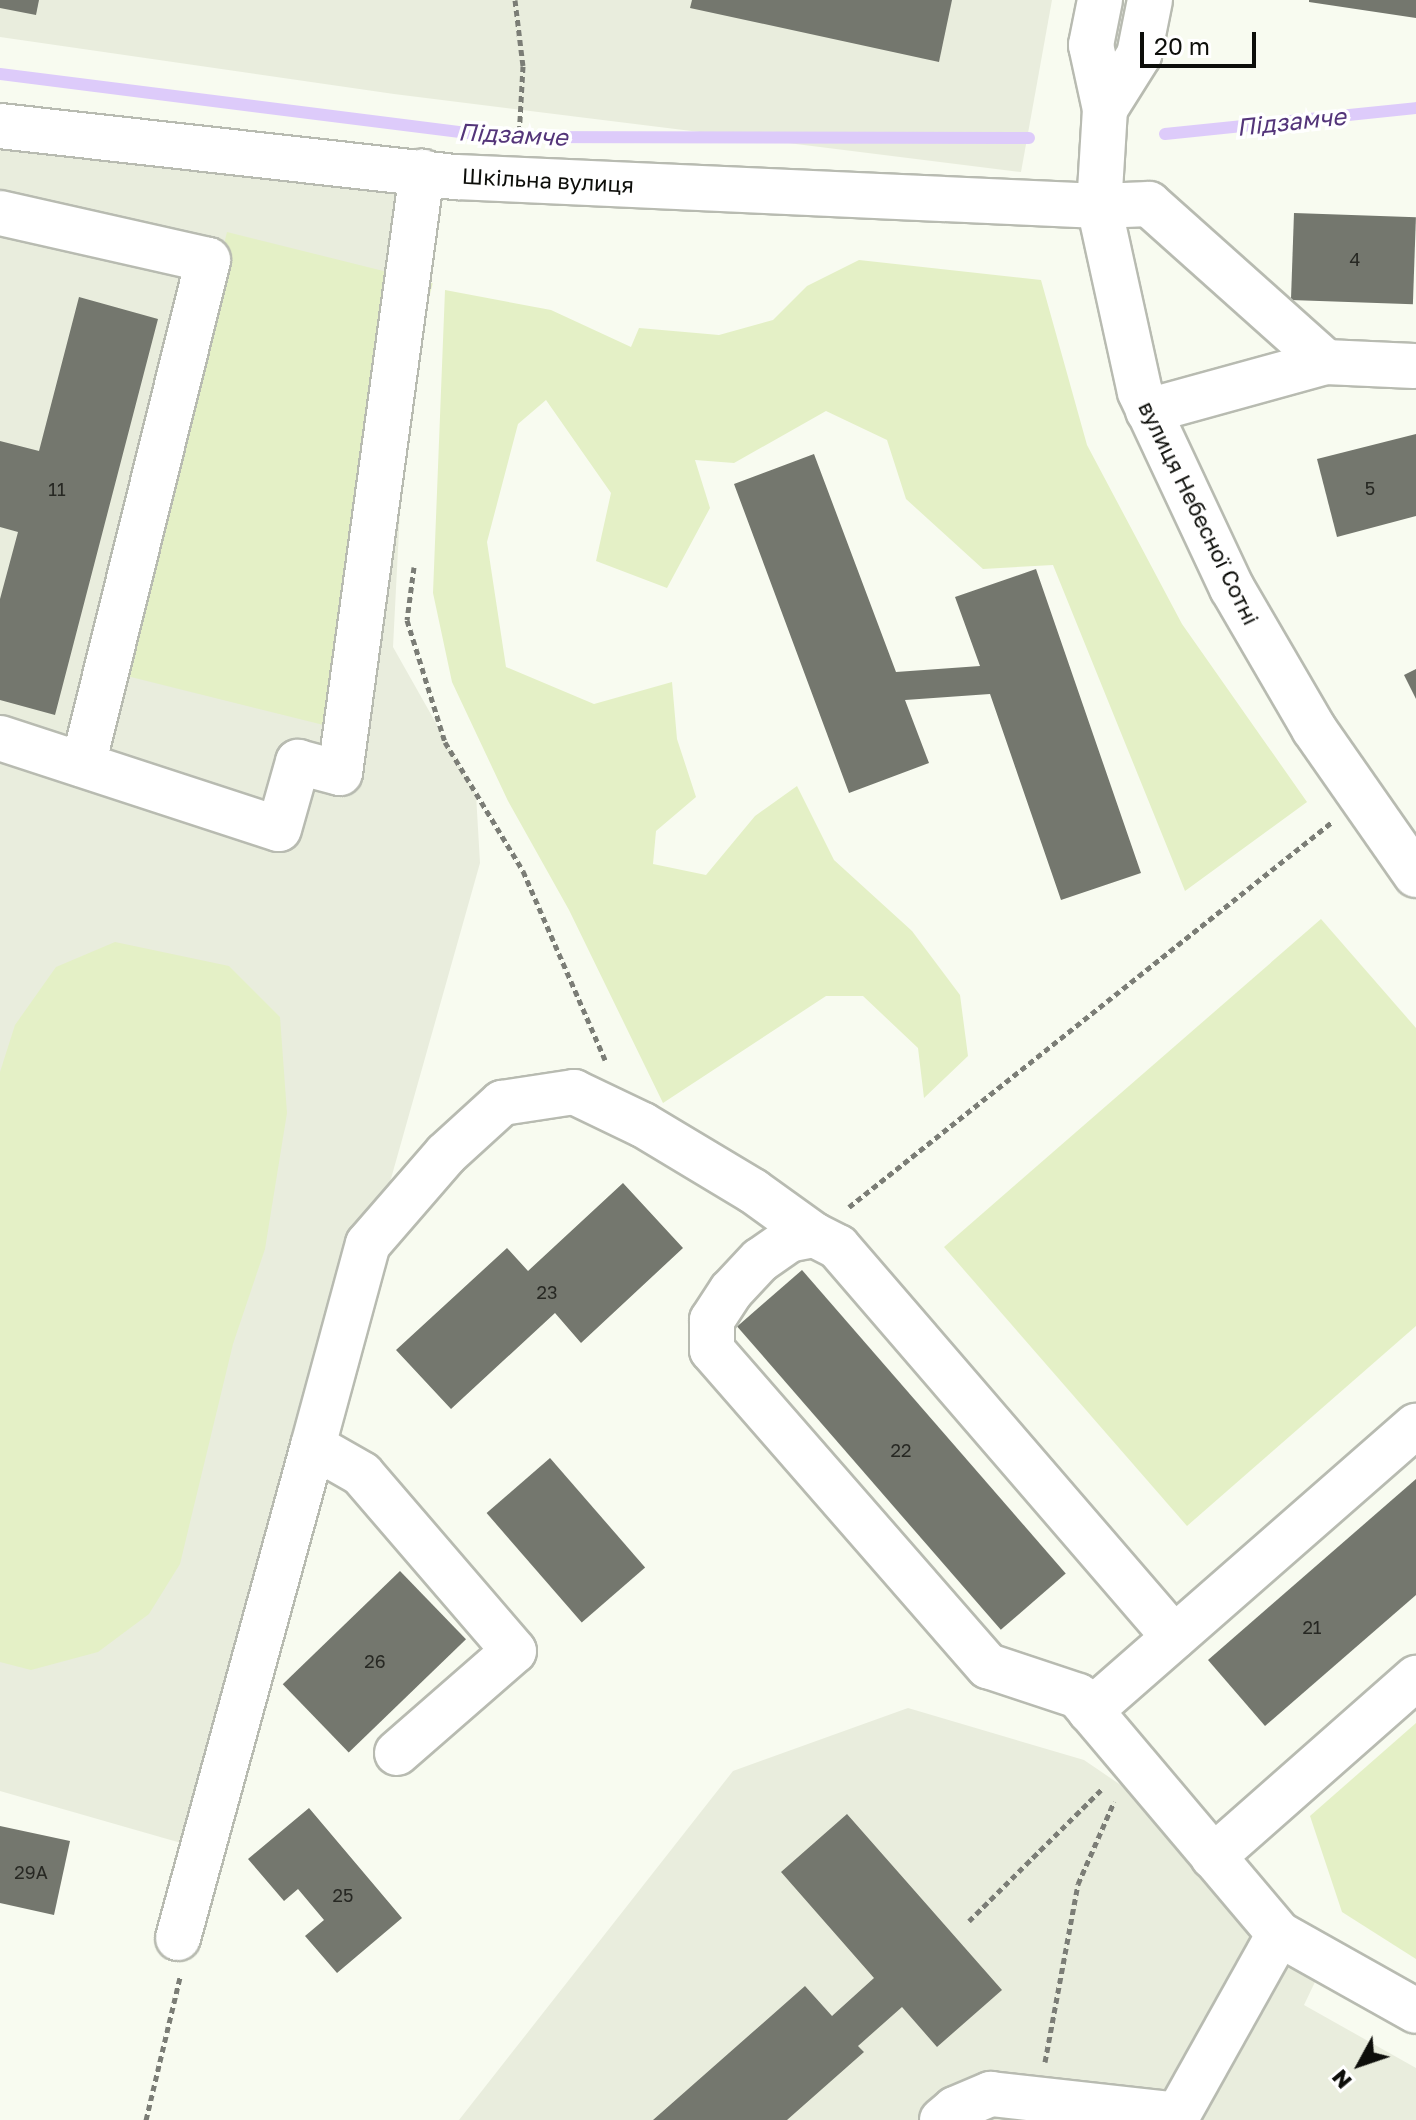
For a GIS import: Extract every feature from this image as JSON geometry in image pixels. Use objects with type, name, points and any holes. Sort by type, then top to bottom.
[{"type":"street","name":"вулиця Небесної Сотні","points":[[1100,0],[1091,45],[1105,109],[1099,206],[1140,392],[1232,588],[1314,729],[1416,875]]},
{"type":"street","name":"вулиця Небесної Сотні","points":[[1105,109],[1139,55],[1150,0]]},
{"type":"street","name":"Шкільна вулиця","points":[[0,126],[457,177],[1099,206],[1149,204],[1326,362]]},
{"type":"street","points":[[0,738],[279,829],[298,762],[340,773],[422,172]]},
{"type":"street","points":[[0,213],[208,260],[83,765]]},
{"type":"street","points":[[1148,411],[1326,362],[1414,366]]},
{"type":"street","points":[[178,1938],[368,1244],[446,1154],[502,1103],[574,1092],[651,1130],[753,1191],[814,1235],[838,1247],[1174,1637]]},
{"type":"street","points":[[814,1235],[789,1240],[760,1260],[731,1291],[712,1320],[712,1350],[988,1666],[1078,1696],[1279,1934],[1416,2011]]},
{"type":"street","points":[[1090,1711],[1416,1426]]},
{"type":"street","points":[[313,1446],[362,1474],[514,1651],[397,1753]]},
{"type":"street","points":[[1213,1857],[1416,1678]]},
{"type":"street","points":[[942,2120],[955,2109],[991,2094],[1176,2117],[1279,1934]]},
{"type":"path","points":[[515,0],[523,66],[519,140]]},
{"type":"path","points":[[415,560],[407,620],[445,742],[523,871],[605,1061]]},
{"type":"path","points":[[814,1235],[1362,797]]},
{"type":"path","points":[[969,1921],[1131,1761]]},
{"type":"path","points":[[1039,2099],[1078,1884],[1131,1761]]},
{"type":"path","points":[[146,2120],[180,1981],[178,1938]]},
{"type":"shaded area","points":[[0,0],[1052,0],[1021,172],[394,94],[0,37]]},
{"type":"shaded area","points":[[0,134],[424,194],[405,413],[393,647],[476,794],[480,863],[202,1849],[0,1791]]},
{"type":"shaded area","points":[[908,1708],[1084,1760],[1194,1835],[1325,1961],[1304,2005],[1416,2068],[1416,2120],[459,2120],[733,1771]]},
{"type":"green space","points":[[227,232],[433,283],[323,725],[117,673]]},
{"type":"green space","points":[[859,260],[1041,280],[1087,445],[1182,624],[1307,802],[1185,891],[1053,565],[983,569],[906,499],[887,440],[826,411],[734,463],[695,460],[710,508],[667,588],[596,561],[611,493],[546,400],[518,424],[487,542],[506,667],[594,704],[672,682],[677,739],[696,797],[656,831],[653,864],[706,875],[755,816],[797,786],[834,860],[912,931],[960,995],[968,1056],[924,1098],[918,1048],[863,996],[826,996],[663,1103],[569,910],[508,801],[452,682],[433,593],[445,290],[551,310],[631,347],[639,328],[719,335],[773,320],[807,286]]},
{"type":"green space","points":[[1321,919],[1416,1028],[1416,1326],[1187,1526],[944,1247]]},
{"type":"green space","points":[[115,942],[229,966],[280,1017],[287,1113],[265,1249],[233,1344],[180,1564],[149,1614],[98,1652],[31,1670],[0,1662],[0,1072],[15,1025],[56,967]]},
{"type":"green space","points":[[1416,1723],[1416,1959],[1342,1912],[1310,1816]]},
{"type":"building","points":[[0,0],[39,0],[36,15],[0,8]]},
{"type":"building","points":[[692,0],[952,0],[939,62],[690,8]]},
{"type":"building","points":[[1416,0],[1416,18],[1309,2]]},
{"type":"building","points":[[1294,213],[1416,217],[1413,304],[1291,300]]},
{"type":"building","points":[[79,297],[158,319],[55,715],[0,700],[0,599],[18,532],[0,527],[0,441],[39,451]]},
{"type":"building","points":[[1416,434],[1416,516],[1337,537],[1317,459]]},
{"type":"building","points":[[814,454],[896,672],[980,666],[955,597],[1036,569],[1141,873],[1061,900],[990,694],[905,700],[929,763],[849,793],[734,484]]},
{"type":"building","points":[[1416,669],[1416,699],[1404,675]]},
{"type":"building","points":[[623,1183],[683,1248],[581,1343],[555,1313],[451,1409],[396,1350],[507,1248],[528,1271]]},
{"type":"building","points":[[802,1270],[1066,1573],[1001,1630],[737,1326]]},
{"type":"building","points":[[550,1458],[645,1567],[582,1623],[487,1513]]},
{"type":"building","points":[[1416,1479],[1416,1595],[1265,1726],[1208,1660]]},
{"type":"building","points":[[400,1571],[466,1639],[349,1753],[283,1684]]},
{"type":"building","points":[[309,1808],[402,1918],[337,1973],[305,1936],[324,1920],[298,1889],[284,1901],[248,1859]]},
{"type":"building","points":[[847,1814],[1002,1990],[937,2047],[902,2007],[858,2046],[864,2052],[787,2120],[653,2120],[805,1986],[832,2016],[874,1978],[781,1872]]},
{"type":"building","points":[[0,1826],[70,1841],[54,1915],[0,1903]]},
{"type":"waterway","name":"Підзамче","points":[[0,74],[496,137],[1029,138]]},
{"type":"waterway","name":"Підзамче","points":[[1165,134],[1416,108]]}]
